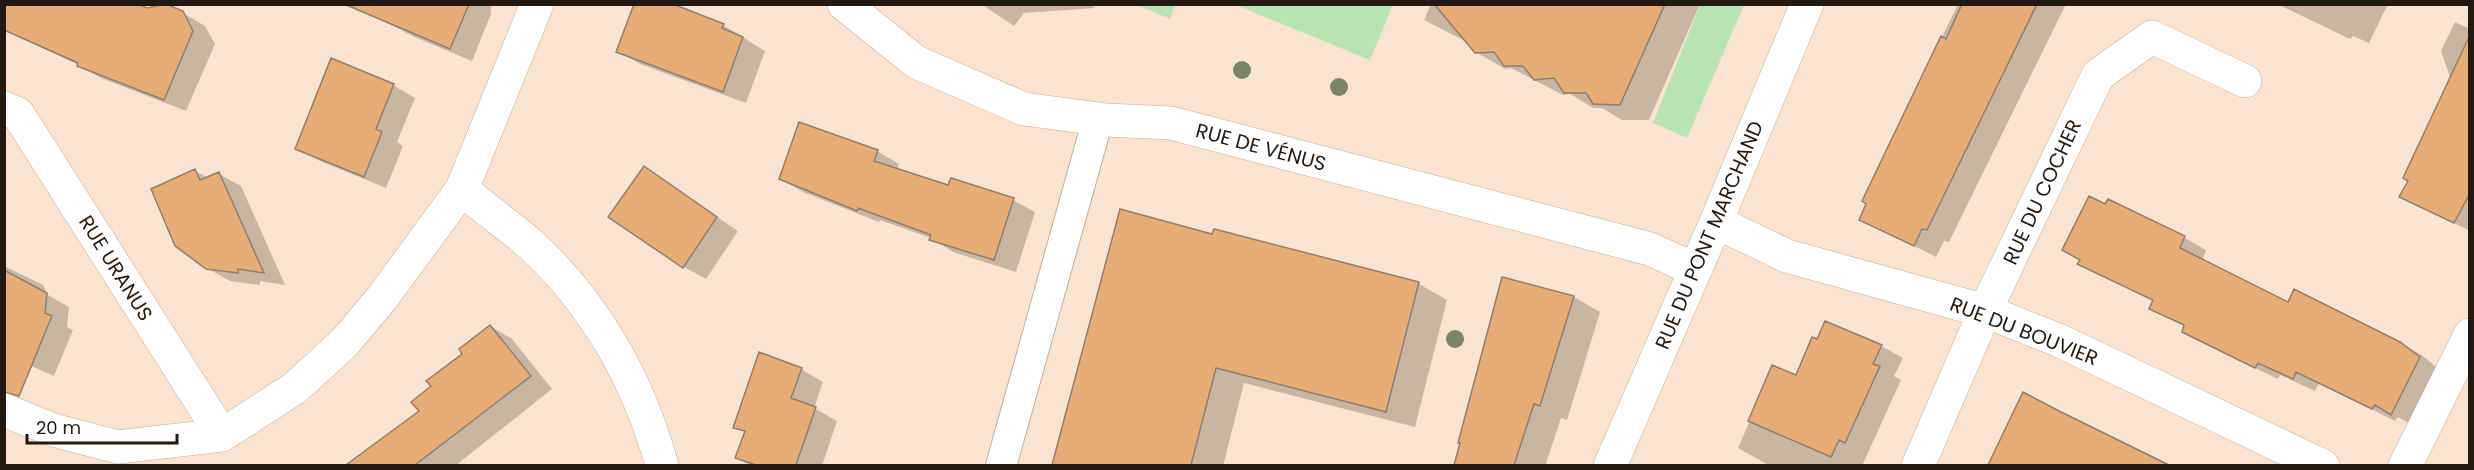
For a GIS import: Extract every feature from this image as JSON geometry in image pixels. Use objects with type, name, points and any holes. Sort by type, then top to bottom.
[{"type":"street","points":[[4,410],[53,430],[118,447],[222,435],[295,388],[345,342],[382,298],[462,189],[537,4]]},
{"type":"street","name":"RUE DE VÉNUS","points":[[844,4],[916,62],[1024,109],[1098,119],[1171,123],[1650,249],[1694,269]]},
{"type":"street","name":"RUE DU PONT MARCHAND","points":[[1610,465],[1716,222],[1807,4]]},
{"type":"street","name":"RUE DU COCHER","points":[[1918,465],[1985,311],[2098,75],[2152,37],[2245,81]]},
{"type":"street","name":"RUE URANUS","points":[[4,108],[18,114],[222,435]]},
{"type":"street","points":[[462,189],[529,243],[576,292],[616,351],[639,395],[662,465]]},
{"type":"street","name":"RUE DU BOUVIER","points":[[1716,222],[1787,256],[1985,311],[2058,340],[2323,465]]},
{"type":"street","points":[[2405,465],[2469,335]]},
{"type":"lane","points":[[1001,465],[1098,119]]},
{"type":"green space","points":[[1137,5],[1175,5],[1170,19]]},
{"type":"green space","points":[[1236,5],[1393,5],[1370,60]]},
{"type":"green space","points":[[1700,5],[1744,5],[1687,138],[1653,123]]},
{"type":"building","points":[[4,4],[138,4],[147,8],[166,4],[183,11],[193,31],[164,100],[77,66],[78,63],[4,30]]},
{"type":"building","points":[[344,4],[469,4],[450,49]]},
{"type":"building","points":[[634,4],[673,4],[724,24],[722,28],[743,37],[723,92],[616,52]]},
{"type":"building","points":[[1434,4],[1665,4],[1620,105],[1593,104],[1586,93],[1564,93],[1554,78],[1534,80],[1523,66],[1504,66],[1494,52],[1475,53]]},
{"type":"building","points":[[1962,4],[2037,4],[1927,230],[1922,229],[1914,246],[1859,220],[1866,204],[1862,201],[1941,36],[1946,39]]},
{"type":"building","points":[[2469,37],[2469,195],[2454,223],[2399,197],[2408,181],[2403,178]]},
{"type":"building","points":[[331,58],[394,84],[376,129],[382,132],[364,177],[295,149]]},
{"type":"building","points":[[799,122],[878,150],[874,161],[948,185],[951,178],[1014,198],[994,260],[929,240],[931,235],[858,208],[857,211],[779,179]]},
{"type":"building","points":[[644,166],[717,217],[683,268],[608,217]]},
{"type":"building","points":[[195,169],[200,180],[219,172],[264,273],[238,269],[238,273],[206,269],[175,246],[151,189]]},
{"type":"building","points":[[2089,196],[2105,204],[2108,199],[2185,236],[2180,248],[2288,302],[2294,289],[2400,342],[2420,357],[2391,415],[2375,405],[2372,409],[2296,372],[2293,379],[2258,363],[2255,368],[2182,332],[2184,325],[2149,309],[2153,300],[2077,264],[2080,260],[2062,250]]},
{"type":"building","points":[[1120,209],[1212,234],[1214,229],[1419,282],[1386,412],[1216,368],[1191,465],[1052,465]]},
{"type":"building","points":[[4,270],[47,293],[45,313],[52,316],[19,396],[4,392]]},
{"type":"building","points":[[1502,277],[1574,296],[1540,406],[1534,404],[1514,465],[1454,465],[1460,443],[1458,443]]},
{"type":"building","points":[[1825,321],[1882,345],[1873,364],[1880,366],[1862,406],[1845,443],[1839,440],[1831,457],[1748,421],[1772,365],[1796,375],[1812,337],[1817,339]]},
{"type":"building","points":[[490,325],[531,376],[415,465],[346,465],[419,411],[411,402],[431,386],[426,381],[462,354],[459,349]]},
{"type":"building","points":[[759,352],[802,368],[791,398],[816,407],[796,465],[756,465],[735,458],[745,431],[733,428]]},
{"type":"building","points":[[2023,392],[2061,412],[2169,465],[1988,465]]}]
